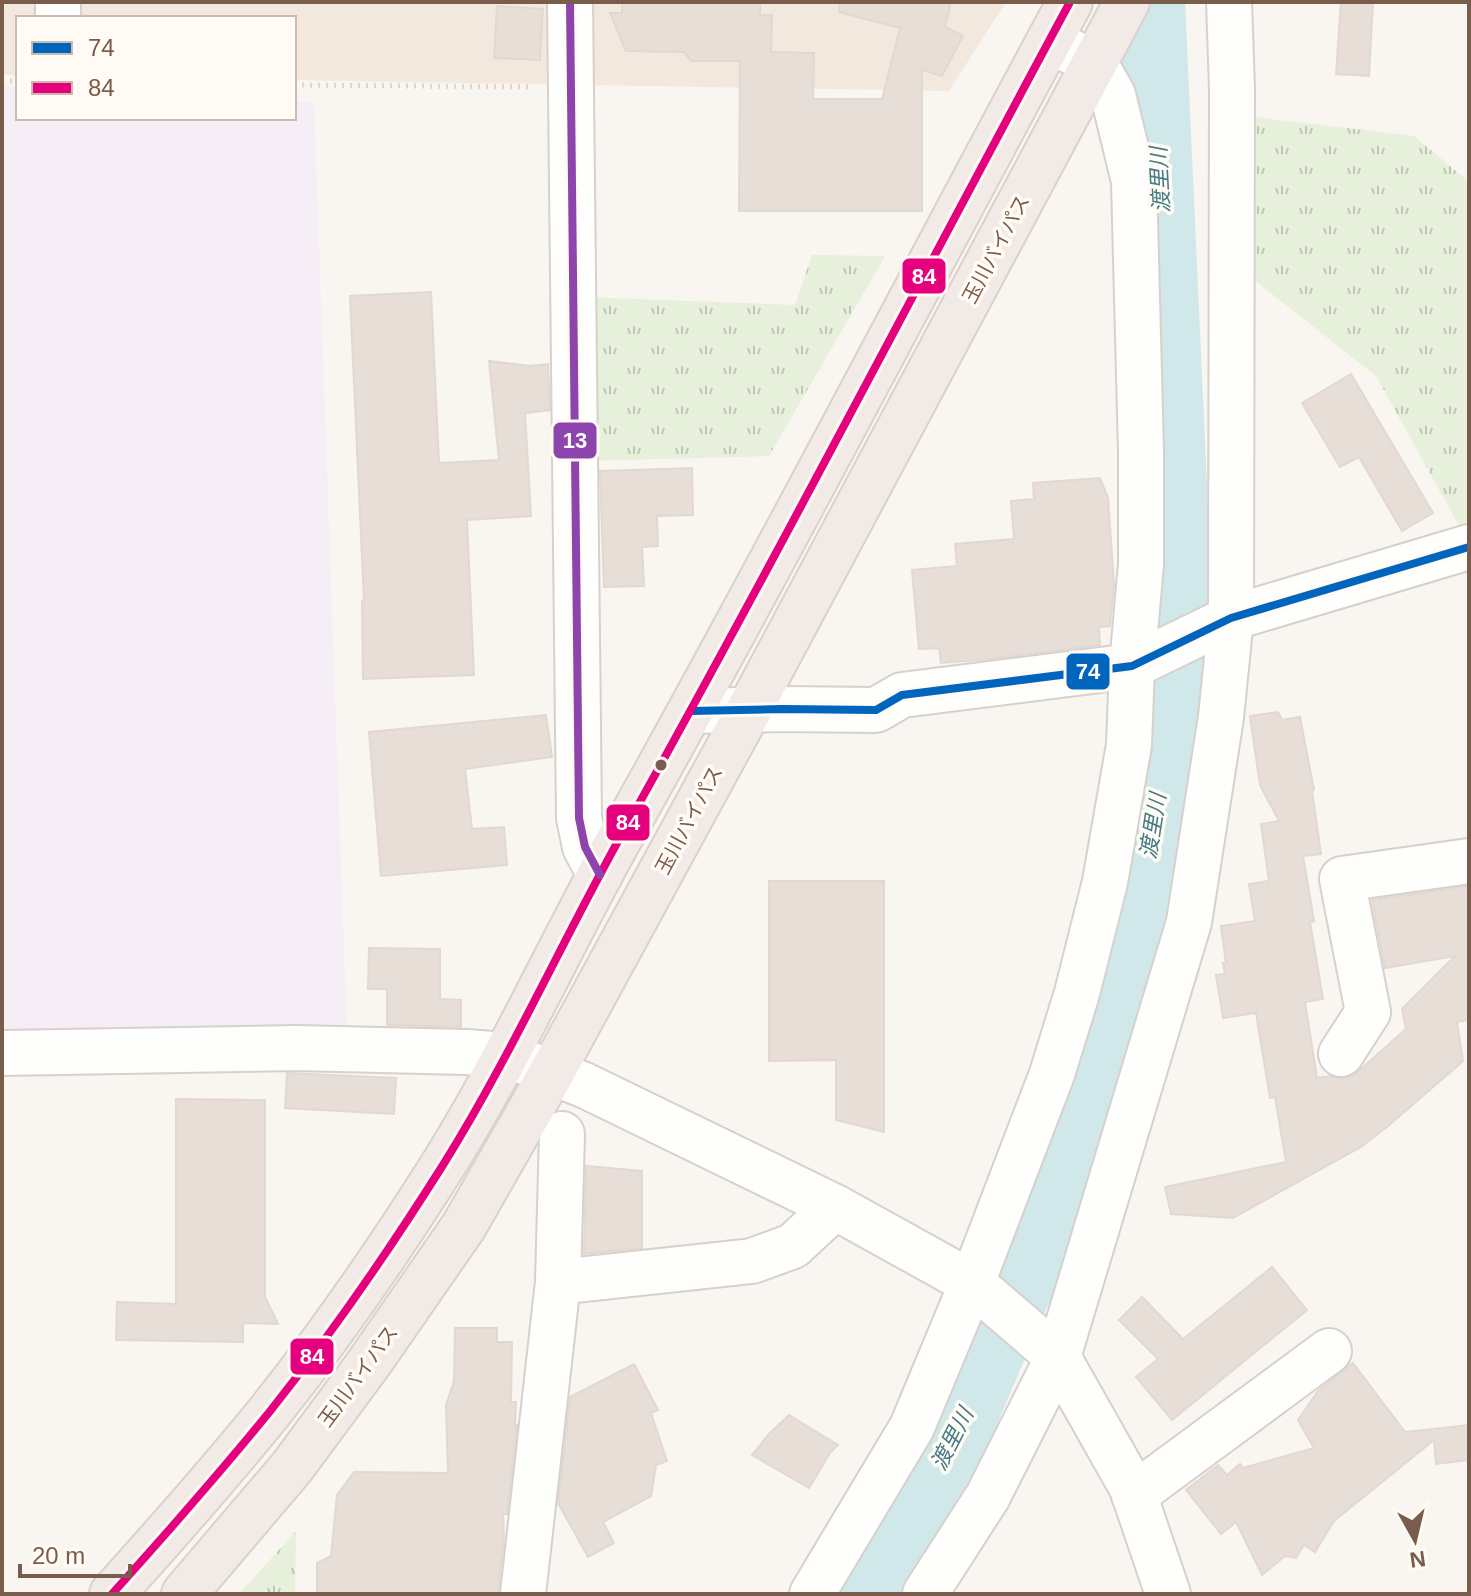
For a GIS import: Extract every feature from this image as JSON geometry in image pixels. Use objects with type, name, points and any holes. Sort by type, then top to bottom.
[{"type":"highway","points":[[112,1594],[185,1513],[273,1406],[377,1266],[445,1161],[506,1055],[1070,2]]},
{"type":"highway","name":"玉川バイパス","points":[[184,1594],[292,1467],[464,1226],[552,1072],[749,710],[1125,6]]},
{"type":"street","points":[[570,2],[579,818],[585,847],[600,875]]},
{"type":"street","points":[[925,1594],[988,1496],[1058,1357],[1189,922],[1221,717],[1231,618],[1232,89],[1229,2]]},
{"type":"street","points":[[812,1594],[912,1427],[972,1283],[1052,1074],[1077,993],[1105,882],[1129,745],[1141,564],[1134,181],[1113,95],[1095,63],[1049,41]]},
{"type":"street","points":[[691,711],[876,710],[902,695],[1132,666],[1231,618],[1469,547]]},
{"type":"street","points":[[1341,1054],[1368,1012],[1342,879],[1469,861]]},
{"type":"street","points":[[2,1053],[296,1048],[466,1052],[506,1055],[584,1085],[835,1207],[972,1283],[1058,1357],[1134,1495],[1168,1594]]},
{"type":"street","points":[[523,1594],[558,1282],[562,1134]]},
{"type":"street","points":[[558,1282],[752,1261],[793,1246],[835,1207]]},
{"type":"street","points":[[1134,1495],[1329,1351]]},
{"type":"path","points":[[296,85],[571,88]]},
{"type":"shaded area","points":[[2,2],[1006,2],[949,91],[296,80],[296,16],[16,16],[16,75],[2,75]]},
{"type":"shaded area","points":[[2,86],[16,87],[16,120],[296,120],[296,101],[314,102],[347,1033],[2,1037]]},
{"type":"green space","points":[[1254,117],[1414,136],[1469,182],[1469,532],[1462,531],[1376,376],[1249,276]]},
{"type":"green space","points":[[812,255],[885,256],[769,456],[583,461],[581,297],[795,305]]},
{"type":"green space","points":[[296,1531],[295,1594],[239,1594]]},
{"type":"building","points":[[622,2],[760,2],[760,15],[772,15],[771,52],[814,53],[813,99],[882,99],[900,28],[839,12],[840,2],[951,2],[945,27],[963,36],[942,76],[922,70],[922,211],[739,211],[740,61],[691,61],[684,52],[626,51],[610,13],[622,13]]},
{"type":"building","points":[[1341,2],[1373,2],[1369,76],[1336,74]]},
{"type":"building","points":[[497,6],[543,9],[540,60],[494,58]]},
{"type":"building","points":[[431,292],[439,463],[499,460],[489,361],[530,366],[548,364],[550,410],[525,413],[531,516],[467,520],[474,675],[363,679],[364,601],[350,296]]},
{"type":"building","points":[[1351,374],[1433,513],[1402,531],[1359,457],[1340,467],[1302,403]]},
{"type":"building","points":[[692,468],[693,515],[657,516],[658,546],[642,547],[644,586],[604,587],[600,471]]},
{"type":"building","points":[[1100,478],[1108,498],[1114,585],[1110,626],[1099,627],[1100,645],[941,663],[939,648],[919,649],[912,570],[957,566],[955,544],[1014,539],[1011,501],[1034,499],[1033,483]]},
{"type":"building","points":[[1278,712],[1282,720],[1300,717],[1314,790],[1321,854],[1303,856],[1323,999],[1305,1002],[1317,1078],[1353,1076],[1406,1029],[1402,1009],[1455,956],[1385,968],[1372,900],[1469,886],[1469,1020],[1457,1022],[1463,1061],[1361,1147],[1233,1218],[1171,1214],[1165,1187],[1286,1162],[1275,1097],[1270,1098],[1256,1013],[1223,1018],[1216,975],[1225,974],[1221,926],[1255,921],[1249,884],[1269,881],[1261,824],[1279,821],[1260,785],[1250,716]]},
{"type":"building","points":[[546,715],[552,757],[465,769],[472,829],[504,827],[507,865],[381,876],[369,732]]},
{"type":"building","points":[[769,881],[884,881],[884,1132],[836,1120],[836,1060],[769,1061]]},
{"type":"building","points":[[369,948],[440,949],[440,999],[461,1000],[461,1027],[387,1025],[387,989],[368,989]]},
{"type":"building","points":[[287,1073],[396,1078],[394,1114],[285,1108]]},
{"type":"building","points":[[176,1099],[265,1100],[265,1297],[278,1324],[243,1323],[243,1342],[116,1340],[117,1302],[176,1304]]},
{"type":"building","points":[[586,1166],[642,1171],[642,1248],[584,1254]]},
{"type":"building","points":[[1272,1267],[1307,1310],[1172,1420],[1136,1377],[1158,1359],[1119,1320],[1142,1297],[1183,1339]]},
{"type":"building","points":[[455,1328],[497,1328],[497,1342],[512,1342],[511,1402],[516,1402],[517,1425],[507,1514],[503,1514],[504,1538],[498,1594],[317,1594],[317,1563],[331,1556],[337,1495],[354,1472],[448,1473],[446,1405],[454,1381]]},
{"type":"building","points":[[1353,1363],[1405,1432],[1469,1425],[1469,1460],[1436,1464],[1434,1440],[1334,1521],[1315,1552],[1304,1545],[1296,1558],[1285,1556],[1262,1575],[1236,1522],[1221,1534],[1186,1490],[1218,1465],[1227,1475],[1240,1464],[1243,1468],[1314,1448],[1298,1420],[1318,1391]]},
{"type":"building","points":[[634,1364],[658,1410],[651,1413],[667,1461],[656,1465],[651,1496],[603,1522],[614,1543],[588,1557],[558,1503],[570,1397]]},
{"type":"building","points":[[789,1415],[838,1445],[809,1488],[752,1455]]},
{"type":"waterway","name":"渡里川","points":[[865,1594],[954,1441],[1038,1244],[1140,912],[1175,679],[1179,597],[1152,2]]},
{"type":"transit line","name":"13","points":[[570,2],[579,818],[585,847],[600,875]]},
{"type":"transit line","name":"84","points":[[112,1594],[213,1480],[294,1381],[382,1259],[467,1126],[1070,2]]},
{"type":"transit line","name":"74","points":[[691,711],[876,710],[902,695],[1132,666],[1231,618],[1469,547]]}]
